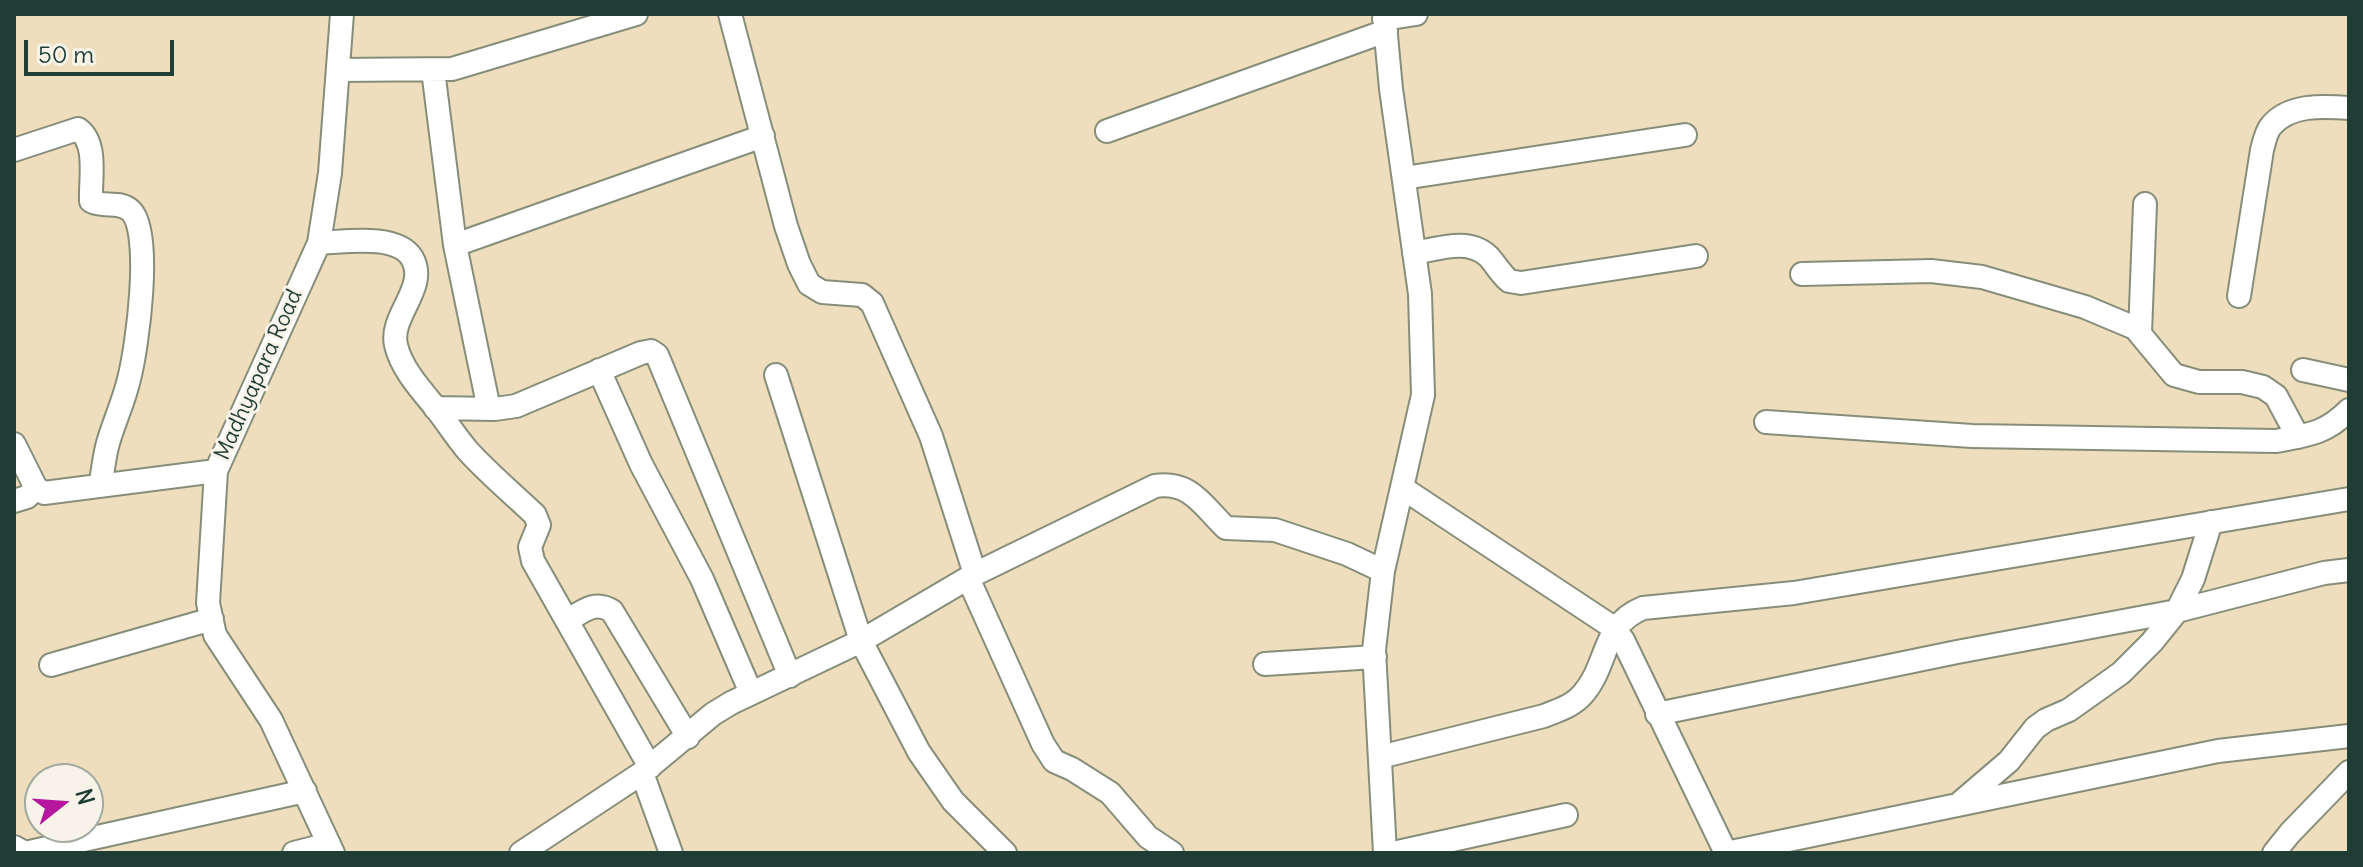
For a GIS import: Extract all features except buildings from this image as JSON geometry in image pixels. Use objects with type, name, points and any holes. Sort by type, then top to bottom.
[{"type":"street","name":"Madhyapara Road","points":[[331,848],[271,720],[215,635],[208,603],[216,471],[319,243],[330,173],[342,14]]},
{"type":"street","points":[[338,70],[452,69],[636,14]]},
{"type":"street","points":[[730,14],[786,226],[809,284],[822,292],[862,295],[872,303],[911,397],[931,436],[971,576],[1043,744],[1054,761],[1110,793],[1148,837],[1172,853]]},
{"type":"street","points":[[1107,131],[1385,21],[1416,14]]},
{"type":"street","points":[[1385,21],[1420,294],[1423,395],[1383,571],[1375,657],[1385,853]]},
{"type":"street","points":[[433,70],[455,245],[489,409]]},
{"type":"street","points":[[2239,296],[2268,128],[2284,114],[2301,109],[2349,108]]},
{"type":"street","points":[[14,150],[78,129],[87,135],[91,147],[91,201],[98,205],[128,207],[139,225],[142,241],[141,293],[130,377],[108,443],[100,486]]},
{"type":"street","points":[[1404,178],[1685,135]]},
{"type":"street","points":[[455,245],[763,136]]},
{"type":"street","points":[[2140,333],[2145,204]]},
{"type":"street","points":[[319,243],[393,243],[412,257],[415,268],[411,296],[397,325],[395,344],[401,360],[468,451],[535,515],[539,525],[530,547],[533,561],[646,770],[671,853]]},
{"type":"street","points":[[1414,253],[1459,245],[1477,247],[1509,281],[1521,283],[1696,256]]},
{"type":"street","points":[[1802,274],[1931,271],[1982,277],[2085,307],[2135,328],[2174,375],[2199,382],[2242,382],[2263,387],[2276,396],[2298,437]]},
{"type":"street","points":[[435,408],[516,406],[641,353],[651,351],[657,355],[790,676]]},
{"type":"street","points":[[599,370],[641,464],[702,579],[751,693]]},
{"type":"street","points":[[2303,370],[2349,380]]},
{"type":"street","points":[[776,375],[861,641],[919,752],[953,801],[1005,853]]},
{"type":"street","points":[[1766,422],[2016,438],[2276,441],[2316,434],[2335,424],[2349,410]]},
{"type":"street","points":[[14,444],[36,488],[44,493],[216,471]]},
{"type":"street","points":[[521,853],[646,770],[713,714],[861,641],[971,576],[1155,486],[1171,484],[1192,493],[1226,528],[1275,530],[1347,554],[1383,571]]},
{"type":"street","points":[[14,501],[27,497],[36,488]]},
{"type":"street","points":[[1404,489],[1614,628],[1623,640],[1726,853],[2218,751],[2349,736]]},
{"type":"street","points":[[1380,757],[1544,716],[1570,705],[1584,693],[1614,628],[1629,614],[1643,608],[1794,593],[2349,499]]},
{"type":"street","points":[[1960,803],[2009,761],[2035,728],[2069,710],[2121,673],[2152,642],[2177,611],[2193,579],[2211,522]]},
{"type":"street","points":[[1657,714],[1957,652],[2177,611],[2324,573],[2349,570]]},
{"type":"street","points":[[567,621],[592,606],[604,606],[612,611],[688,737]]},
{"type":"street","points":[[51,665],[212,619]]},
{"type":"street","points":[[1265,664],[1375,657]]},
{"type":"street","points":[[2274,853],[2349,772]]},
{"type":"street","points":[[14,847],[25,853],[305,791]]},
{"type":"street","points":[[1393,853],[1566,815]]},
{"type":"street","points":[[294,853],[331,848]]}]
